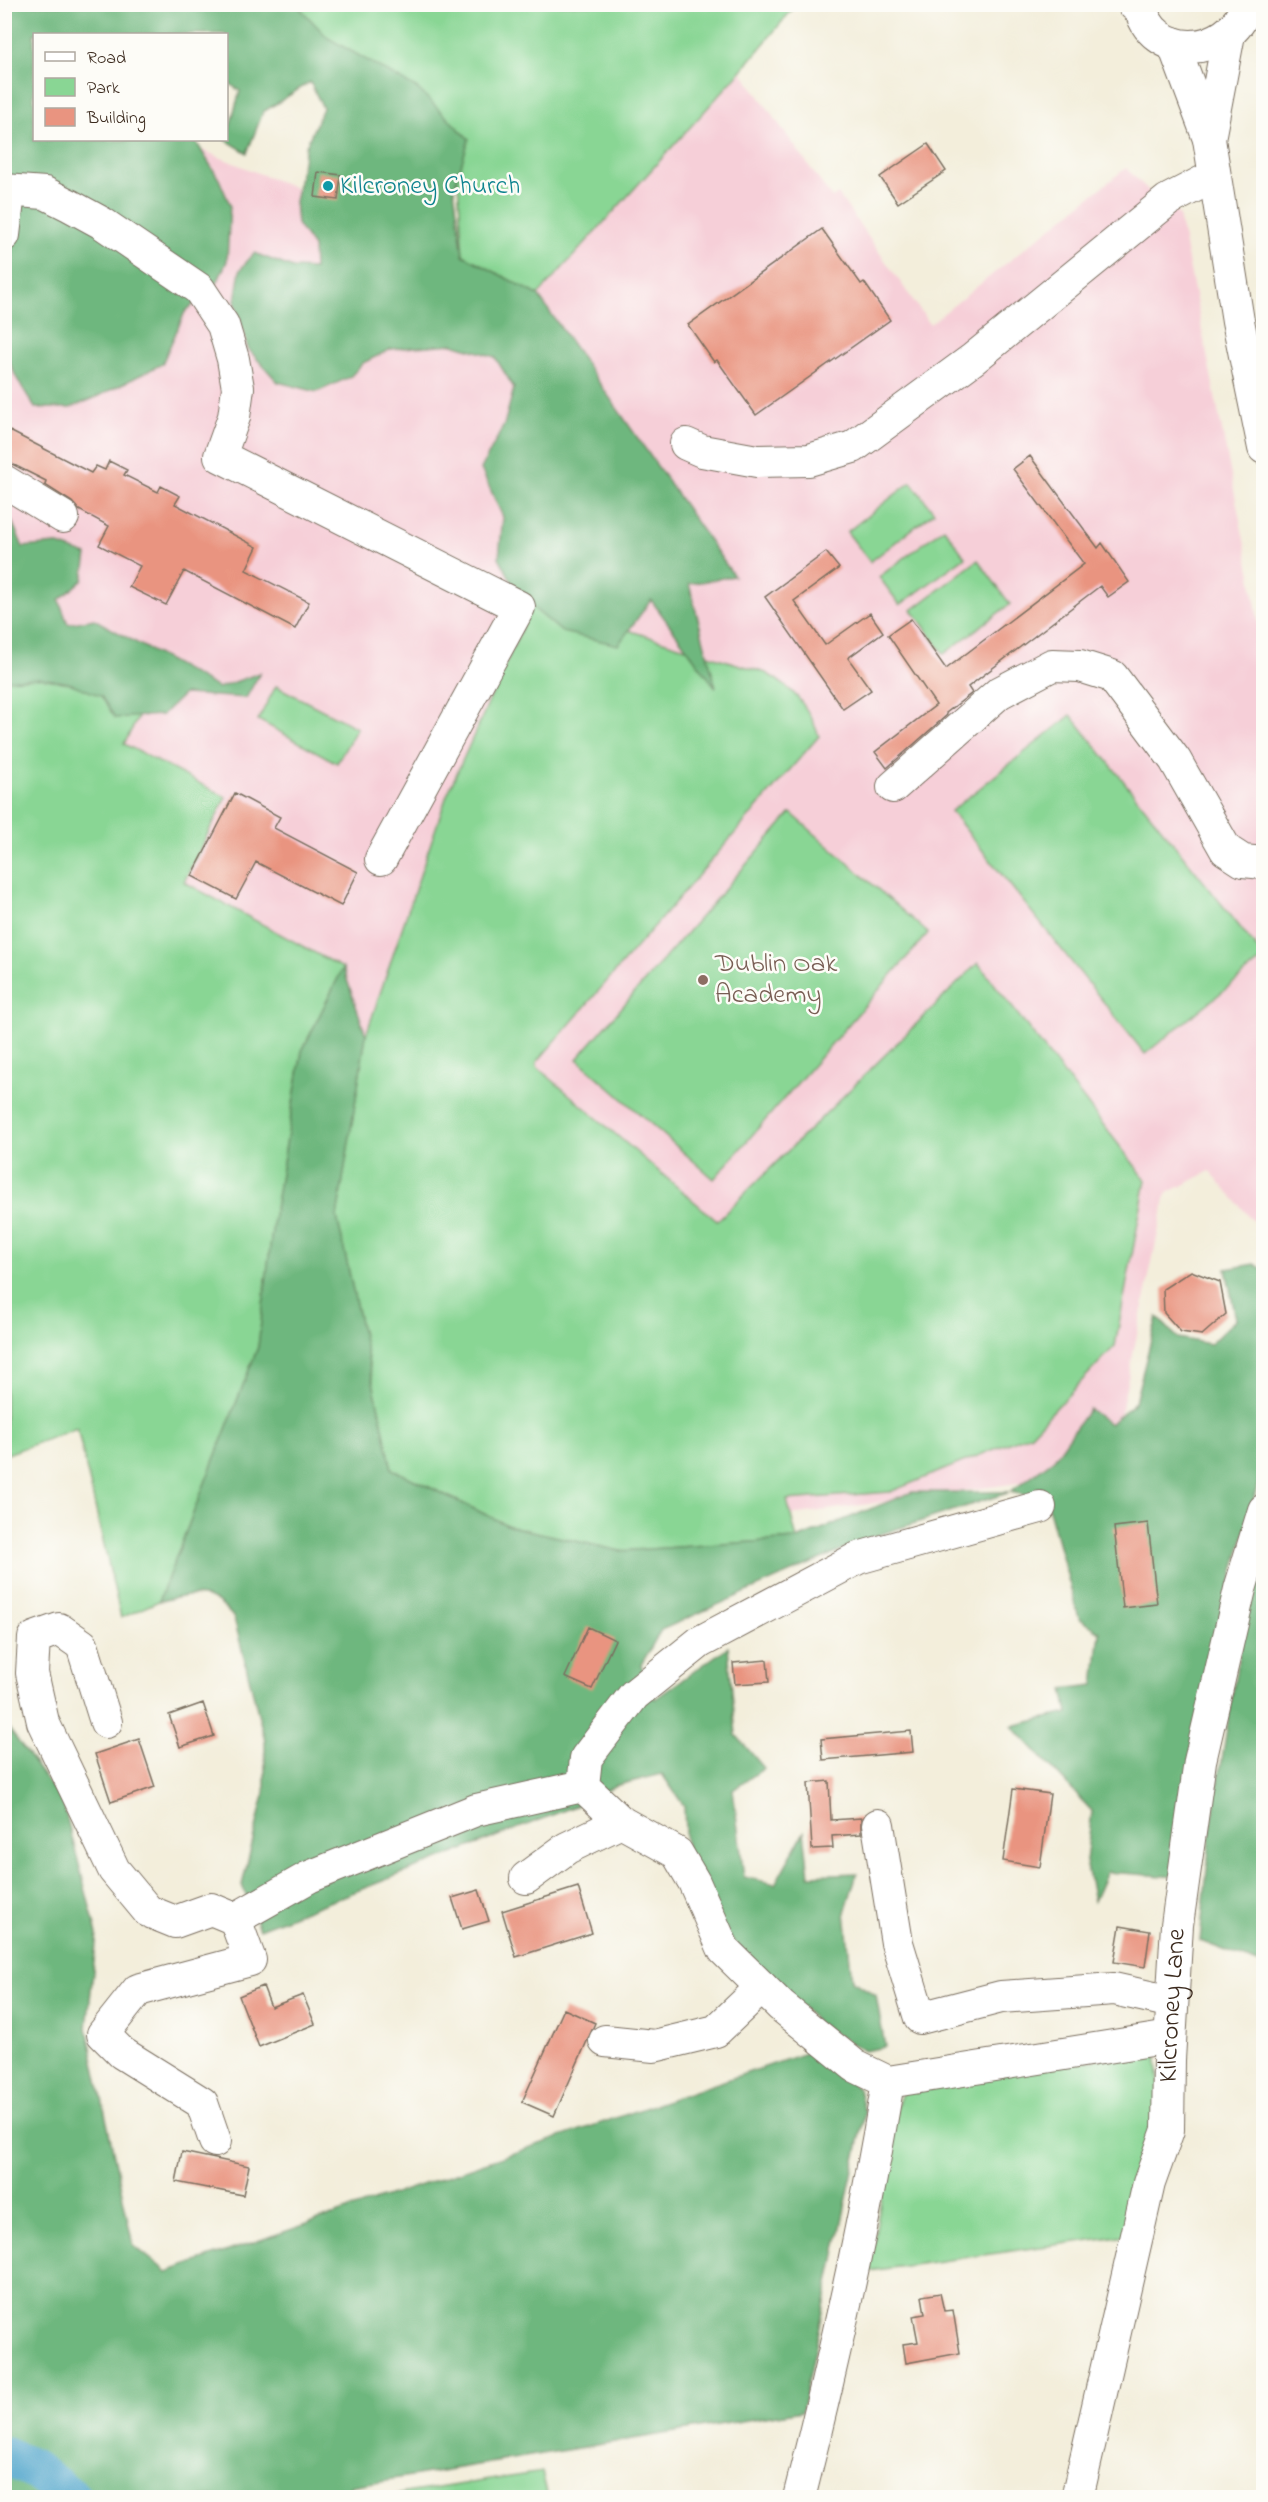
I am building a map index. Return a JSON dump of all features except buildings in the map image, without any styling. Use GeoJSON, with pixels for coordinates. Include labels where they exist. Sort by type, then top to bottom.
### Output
{"type":"FeatureCollection","features":[{"type":"Feature","properties":{"kind":"main road"},"geometry":{"type":"LineString","coordinates":[[1138,6],[1154,31],[1173,43],[1196,47],[1211,44],[1229,34],[1237,26],[1247,4]]}},
{"type":"Feature","properties":{"kind":"street"},"geometry":{"type":"LineString","coordinates":[[1209,139],[1229,34]]}},
{"type":"Feature","properties":{"kind":"street"},"geometry":{"type":"LineString","coordinates":[[1173,43],[1209,139],[1238,321],[1263,448]]}},
{"type":"Feature","properties":{"kind":"street"},"geometry":{"type":"LineString","coordinates":[[686,444],[702,452],[757,461],[809,460],[853,447],[972,358],[1168,200],[1214,176]]}},
{"type":"Feature","properties":{"kind":"street"},"geometry":{"type":"LineString","coordinates":[[4,190],[45,193],[61,201],[102,223],[199,289],[223,325],[233,359],[238,388],[234,417],[220,456],[519,607],[381,859]]}},
{"type":"Feature","properties":{"kind":"street"},"geometry":{"type":"LineString","coordinates":[[4,197],[8,201],[4,235]]}},
{"type":"Feature","properties":{"kind":"street"},"geometry":{"type":"LineString","coordinates":[[4,482],[63,517]]}},
{"type":"Feature","properties":{"kind":"street"},"geometry":{"type":"LineString","coordinates":[[893,787],[999,693],[1052,665],[1080,666],[1112,676],[1175,760],[1226,850],[1244,861],[1263,863]]}},
{"type":"Feature","properties":{"kind":"street"},"geometry":{"type":"LineString","coordinates":[[583,1786],[586,1758],[634,1695],[699,1642],[858,1558],[1040,1507]]}},
{"type":"Feature","properties":{"kind":"street","name":"Kilcroney Lane"},"geometry":{"type":"LineString","coordinates":[[1077,2498],[1149,2183],[1168,2130],[1170,2037],[1177,1925],[1200,1761],[1240,1589],[1263,1510]]}},
{"type":"Feature","properties":{"kind":"street"},"geometry":{"type":"LineString","coordinates":[[105,1722],[82,1645],[59,1629],[34,1638],[32,1673],[43,1722],[114,1870],[147,1911],[175,1922],[211,1909],[235,1919],[250,1960],[138,1990],[103,2034],[123,2053],[202,2103],[215,2141]]}},
{"type":"Feature","properties":{"kind":"street"},"geometry":{"type":"LineString","coordinates":[[583,1786],[621,1822],[677,1853],[694,1882],[724,1950],[762,1987],[855,2066],[888,2082],[1170,2037]]}},
{"type":"Feature","properties":{"kind":"street"},"geometry":{"type":"LineString","coordinates":[[235,1919],[309,1877],[476,1810],[583,1786]]}},
{"type":"Feature","properties":{"kind":"street"},"geometry":{"type":"LineString","coordinates":[[526,1878],[567,1848],[621,1822]]}},
{"type":"Feature","properties":{"kind":"street"},"geometry":{"type":"LineString","coordinates":[[878,1825],[897,1943],[920,2018],[1000,1997],[1114,1989],[1172,2002]]}},
{"type":"Feature","properties":{"kind":"street"},"geometry":{"type":"LineString","coordinates":[[605,2041],[654,2046],[716,2031],[762,1987]]}},
{"type":"Feature","properties":{"kind":"street"},"geometry":{"type":"LineString","coordinates":[[799,2498],[839,2339],[888,2082]]}},
{"type":"Feature","properties":{"kind":"shaded area","name":"Dublin Oak Academy"},"geometry":{"type":"Polygon","coordinates":[[[4,68],[33,141],[180,141],[498,272],[538,295],[741,71],[832,198],[838,194],[930,324],[1126,168],[1150,192],[1179,215],[1251,575],[1263,653],[1263,1224],[1254,1222],[1210,1171],[1166,1194],[1109,1470],[757,1520],[514,1530],[329,1488],[284,1175],[5,789],[4,68]]]}},
{"type":"Feature","properties":{"kind":"green space"},"geometry":{"type":"Polygon","coordinates":[[[4,5],[297,5],[328,38],[418,89],[469,139],[454,189],[463,255],[538,295],[734,576],[689,584],[716,688],[651,600],[618,645],[562,632],[519,596],[499,557],[503,517],[481,469],[504,425],[514,388],[495,357],[453,344],[391,349],[363,363],[350,377],[317,392],[278,382],[248,349],[235,301],[240,270],[254,253],[293,268],[314,269],[313,247],[297,224],[295,202],[306,146],[323,108],[310,82],[263,112],[247,153],[228,141],[240,91],[228,83],[228,33],[33,33],[33,141],[196,141],[219,179],[230,205],[227,261],[217,283],[185,312],[162,364],[70,408],[35,408],[16,377],[5,351],[7,294],[16,209],[5,177],[4,5]]]}},
{"type":"Feature","properties":{"kind":"green space"},"geometry":{"type":"Polygon","coordinates":[[[222,5],[796,5],[741,71],[538,295],[463,255],[456,154],[222,5]]]}},
{"type":"Feature","properties":{"kind":"green space"},"geometry":{"type":"Polygon","coordinates":[[[911,482],[934,512],[870,562],[847,532],[911,482]]]}},
{"type":"Feature","properties":{"kind":"green space"},"geometry":{"type":"Polygon","coordinates":[[[5,513],[10,517],[23,547],[56,544],[87,555],[83,580],[59,600],[68,624],[94,619],[218,688],[260,673],[246,698],[184,694],[162,715],[115,718],[101,696],[69,683],[41,678],[5,680],[5,513]]]}},
{"type":"Feature","properties":{"kind":"green space"},"geometry":{"type":"Polygon","coordinates":[[[944,528],[965,557],[900,605],[879,577],[944,528]]]}},
{"type":"Feature","properties":{"kind":"green space"},"geometry":{"type":"Polygon","coordinates":[[[978,560],[1010,604],[944,654],[912,610],[978,560]]]}},
{"type":"Feature","properties":{"kind":"green space"},"geometry":{"type":"Polygon","coordinates":[[[534,601],[766,673],[785,686],[805,706],[819,736],[537,1062],[537,1067],[717,1221],[978,963],[1146,1180],[1115,1346],[1031,1434],[890,1492],[787,1500],[797,1539],[620,1551],[509,1526],[392,1469],[337,1217],[366,1035],[447,795],[534,601]]]}},
{"type":"Feature","properties":{"kind":"green space"},"geometry":{"type":"Polygon","coordinates":[[[5,647],[141,712],[124,744],[226,797],[184,882],[343,968],[302,1051],[274,1215],[258,1347],[159,1601],[121,1618],[77,1428],[5,1455],[5,647]]]}},
{"type":"Feature","properties":{"kind":"green space"},"geometry":{"type":"Polygon","coordinates":[[[276,686],[357,728],[337,763],[258,720],[276,686]]]}},
{"type":"Feature","properties":{"kind":"green space"},"geometry":{"type":"Polygon","coordinates":[[[1071,715],[1263,956],[1263,959],[1145,1054],[951,811],[1071,715]]]}},
{"type":"Feature","properties":{"kind":"green space"},"geometry":{"type":"Polygon","coordinates":[[[791,813],[928,933],[714,1179],[577,1059],[791,813]]]}},
{"type":"Feature","properties":{"kind":"green space"},"geometry":{"type":"Polygon","coordinates":[[[343,968],[366,1035],[337,1217],[392,1469],[509,1526],[620,1551],[797,1539],[912,1492],[1010,1492],[866,1539],[661,1630],[641,1665],[655,1699],[728,1647],[736,1735],[764,1768],[733,1790],[744,1877],[775,1884],[804,1832],[809,1875],[857,1873],[845,1912],[852,1981],[876,1995],[885,2047],[864,2051],[819,2024],[727,1935],[686,1856],[684,1806],[662,1774],[614,1786],[578,1805],[259,1929],[242,1885],[265,1791],[265,1741],[234,1618],[225,1608],[208,1597],[192,1596],[159,1601],[258,1347],[274,1215],[302,1051],[343,968]]]}},
{"type":"Feature","properties":{"kind":"green space"},"geometry":{"type":"Polygon","coordinates":[[[1254,1264],[1263,1269],[1263,1465],[1205,1676],[1177,1877],[1107,1872],[1094,1901],[1086,1861],[1092,1811],[1012,1726],[1068,1713],[1063,1689],[1094,1685],[1100,1632],[1079,1618],[1046,1499],[1010,1492],[1054,1459],[1089,1409],[1110,1424],[1135,1402],[1157,1317],[1178,1338],[1210,1344],[1236,1319],[1226,1269],[1254,1264]]]}},
{"type":"Feature","properties":{"kind":"green space"},"geometry":{"type":"Polygon","coordinates":[[[1263,1553],[1263,1965],[1200,1941],[1211,1828],[1246,1610],[1263,1553]]]}},
{"type":"Feature","properties":{"kind":"green space"},"geometry":{"type":"Polygon","coordinates":[[[4,1722],[63,1803],[97,1934],[87,2028],[133,2245],[167,2272],[814,2050],[859,2090],[865,2113],[802,2411],[350,2486],[353,2497],[5,2497],[4,1722]]]}},
{"type":"Feature","properties":{"kind":"green space"},"geometry":{"type":"Polygon","coordinates":[[[1156,2050],[1161,2107],[1141,2233],[869,2271],[896,2109],[903,2090],[1156,2050]]]}},
{"type":"Feature","properties":{"kind":"green space"},"geometry":{"type":"Polygon","coordinates":[[[542,2472],[548,2497],[391,2497],[405,2493],[542,2472]]]}},
{"type":"Feature","properties":{"kind":"waterway"},"geometry":{"type":"LineString","coordinates":[[4,2456],[32,2468],[72,2498]]}},
{"type":"Feature","properties":{"kind":"place","name":"Kilcroney Church"},"geometry":{"type":"Point","coordinates":[328,186]}},
{"type":"Feature","properties":{"kind":"place","name":"Dublin Oak Academy"},"geometry":{"type":"Point","coordinates":[703,980]}}]}
